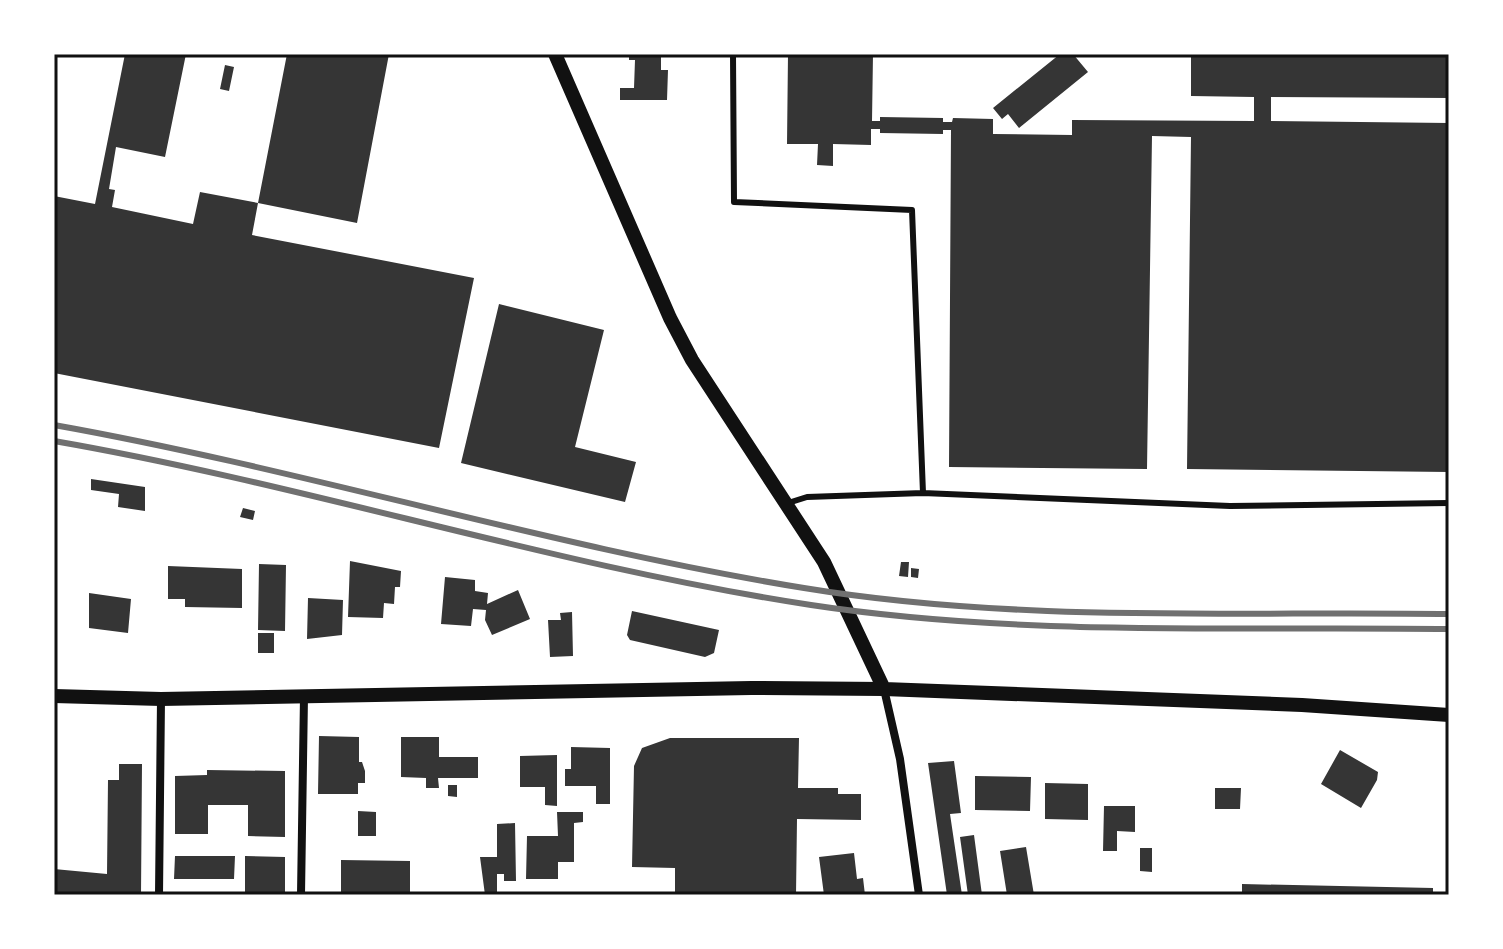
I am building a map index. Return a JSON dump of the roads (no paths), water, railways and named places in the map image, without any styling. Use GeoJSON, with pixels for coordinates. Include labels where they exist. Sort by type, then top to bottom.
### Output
{"type":"FeatureCollection","features":[{"type":"Feature","properties":{"kind":"street"},"geometry":{"type":"LineString","coordinates":[[555,54],[670,318],[692,360],[788,503],[849,609],[884,689],[900,759],[919,895]]}},
{"type":"Feature","properties":{"kind":"street"},"geometry":{"type":"LineString","coordinates":[[54,696],[161,699],[751,688],[884,689],[1302,705],[1449,715]]}},
{"type":"Feature","properties":{"kind":"street"},"geometry":{"type":"LineString","coordinates":[[301,895],[304,696]]}},
{"type":"Feature","properties":{"kind":"street"},"geometry":{"type":"LineString","coordinates":[[159,895],[161,699]]}},
{"type":"Feature","properties":{"kind":"lane"},"geometry":{"type":"LineString","coordinates":[[733,54],[734,202],[912,210],[923,493]]}},
{"type":"Feature","properties":{"kind":"lane"},"geometry":{"type":"LineString","coordinates":[[788,503],[807,497],[923,493],[1230,506],[1449,503]]}},
{"type":"Feature","properties":{"kind":"railway"},"geometry":{"type":"LineString","coordinates":[[54,425],[242,464],[616,552],[804,588],[884,599],[1045,611],[1449,614]]}},
{"type":"Feature","properties":{"kind":"railway"},"geometry":{"type":"LineString","coordinates":[[54,441],[243,480],[620,569],[811,605],[969,622],[1049,626],[1449,629]]}}]}
